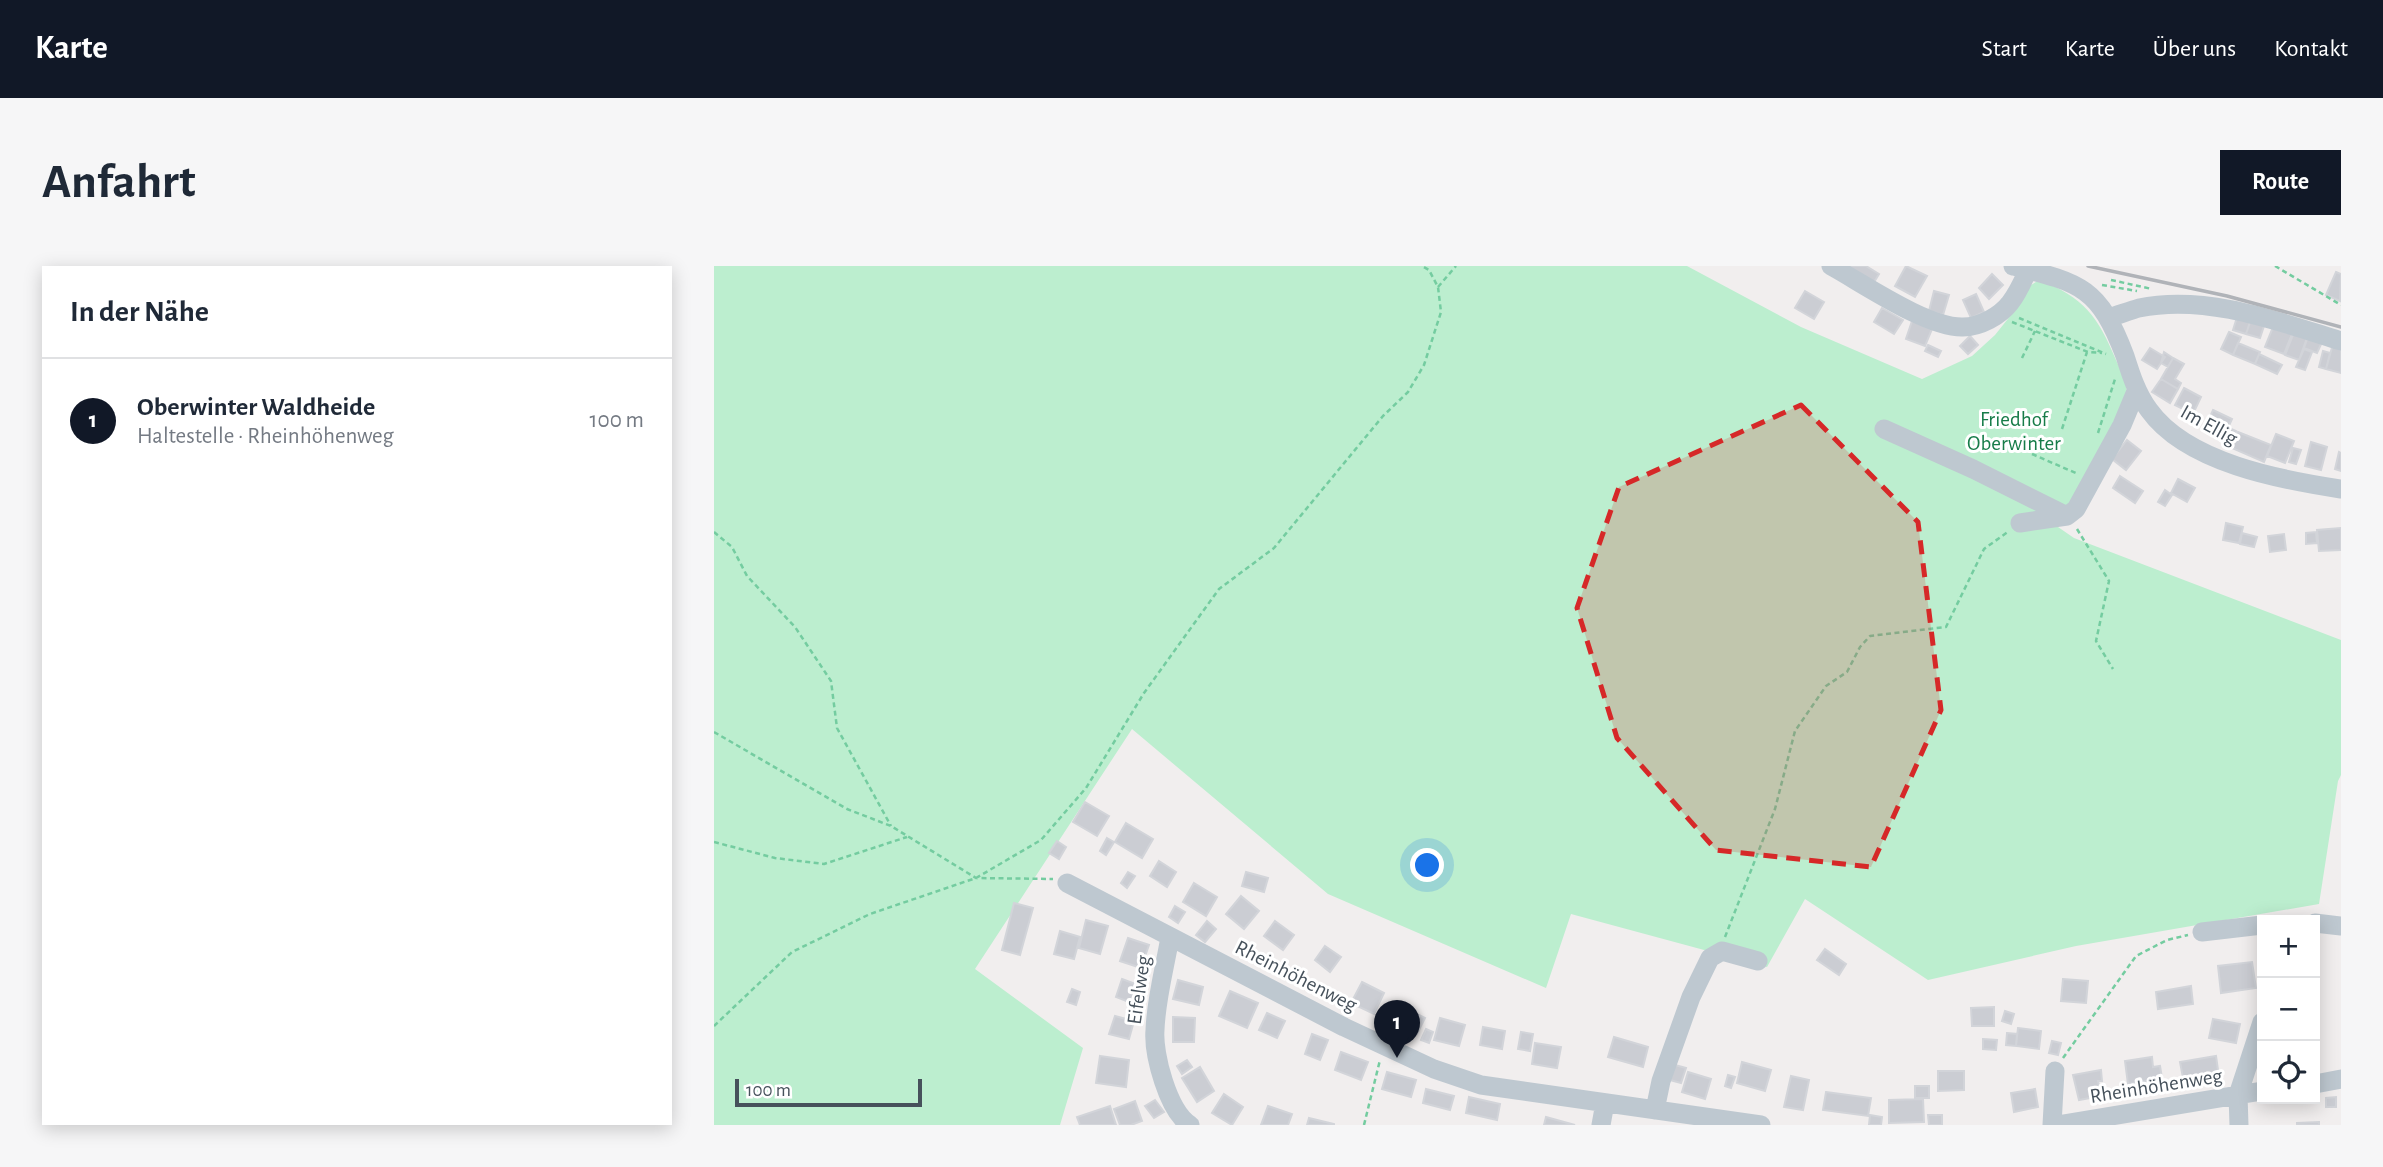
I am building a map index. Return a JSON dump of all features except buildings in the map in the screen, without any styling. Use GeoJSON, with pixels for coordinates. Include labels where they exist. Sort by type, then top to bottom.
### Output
{"type":"FeatureCollection","features":[{"type":"Feature","properties":{"kind":"street"},"geometry":{"type":"LineString","coordinates":[[1831,266],[1931,320],[1950,327],[1966,328],[1981,324],[2009,305],[2018,293],[2021,268]]}},
{"type":"Feature","properties":{"kind":"street","name":"Im Ellig"},"geometry":{"type":"LineString","coordinates":[[2021,268],[2059,277],[2090,294],[2108,318],[2137,389],[2149,410],[2162,424],[2195,447],[2264,475],[2341,489]]}},
{"type":"Feature","properties":{"kind":"street"},"geometry":{"type":"LineString","coordinates":[[2108,318],[2163,305],[2194,305],[2258,316],[2341,341]]}},
{"type":"Feature","properties":{"kind":"street"},"geometry":{"type":"LineString","coordinates":[[2020,523],[2067,516],[2076,509],[2122,425],[2137,389]]}},
{"type":"Feature","properties":{"kind":"street"},"geometry":{"type":"LineString","coordinates":[[1884,429],[2067,516]]}},
{"type":"Feature","properties":{"kind":"street","name":"Rheinhöhenweg"},"geometry":{"type":"LineString","coordinates":[[1067,883],[1384,1047],[1434,1069],[1481,1085],[1762,1125]]}},
{"type":"Feature","properties":{"kind":"street"},"geometry":{"type":"LineString","coordinates":[[2320,924],[2341,926]]}},
{"type":"Feature","properties":{"kind":"street"},"geometry":{"type":"LineString","coordinates":[[2202,932],[2257,926]]}},
{"type":"Feature","properties":{"kind":"street","name":"Eifelweg"},"geometry":{"type":"LineString","coordinates":[[1170,937],[1154,1031],[1161,1071],[1174,1106],[1190,1125]]}},
{"type":"Feature","properties":{"kind":"street"},"geometry":{"type":"LineString","coordinates":[[1655,1110],[1661,1081],[1691,997],[1710,958],[1720,952],[1758,961]]}},
{"type":"Feature","properties":{"kind":"street"},"geometry":{"type":"LineString","coordinates":[[2239,1125],[2238,1095],[2257,1037]]}},
{"type":"Feature","properties":{"kind":"street"},"geometry":{"type":"LineString","coordinates":[[2055,1071],[2060,1125]]}},
{"type":"Feature","properties":{"kind":"street"},"geometry":{"type":"LineString","coordinates":[[2320,1083],[2341,1079]]}},
{"type":"Feature","properties":{"kind":"street","name":"Rheinhöhenweg"},"geometry":{"type":"LineString","coordinates":[[2060,1125],[2257,1092]]}},
{"type":"Feature","properties":{"kind":"street"},"geometry":{"type":"LineString","coordinates":[[1601,1125],[1605,1104]]}},
{"type":"Feature","properties":{"kind":"path"},"geometry":{"type":"LineString","coordinates":[[714,1026],[792,952],[870,914],[976,878],[1041,840],[1086,788],[1144,693],[1219,589],[1274,548],[1383,416],[1408,392],[1423,365],[1441,312],[1438,287],[1429,270],[1422,266]]}},
{"type":"Feature","properties":{"kind":"path"},"geometry":{"type":"LineString","coordinates":[[1438,287],[1456,266]]}},
{"type":"Feature","properties":{"kind":"path"},"geometry":{"type":"LineString","coordinates":[[2275,266],[2341,305]]}},
{"type":"Feature","properties":{"kind":"path"},"geometry":{"type":"LineString","coordinates":[[2011,315],[2112,355]]}},
{"type":"Feature","properties":{"kind":"path"},"geometry":{"type":"LineString","coordinates":[[2007,320],[2088,352],[2105,353]]}},
{"type":"Feature","properties":{"kind":"path"},"geometry":{"type":"LineString","coordinates":[[2022,358],[2035,331]]}},
{"type":"Feature","properties":{"kind":"path"},"geometry":{"type":"LineString","coordinates":[[2062,429],[2088,352]]}},
{"type":"Feature","properties":{"kind":"path"},"geometry":{"type":"LineString","coordinates":[[2096,440],[2117,371]]}},
{"type":"Feature","properties":{"kind":"path"},"geometry":{"type":"LineString","coordinates":[[2032,454],[2085,477]]}},
{"type":"Feature","properties":{"kind":"path"},"geometry":{"type":"LineString","coordinates":[[2067,516],[2083,536],[2109,581],[2096,640],[2113,670]]}},
{"type":"Feature","properties":{"kind":"path"},"geometry":{"type":"LineString","coordinates":[[1720,952],[1775,809],[1794,731],[1826,686],[1847,672],[1860,647],[1870,636],[1946,627],[1984,549],[2020,523]]}},
{"type":"Feature","properties":{"kind":"path"},"geometry":{"type":"LineString","coordinates":[[714,532],[732,547],[747,576],[795,626],[831,681],[837,728],[891,826]]}},
{"type":"Feature","properties":{"kind":"path"},"geometry":{"type":"LineString","coordinates":[[714,732],[847,808],[891,826],[976,878],[1051,878],[1067,883]]}},
{"type":"Feature","properties":{"kind":"path"},"geometry":{"type":"LineString","coordinates":[[714,842],[775,858],[824,864],[907,836]]}},
{"type":"Feature","properties":{"kind":"path"},"geometry":{"type":"LineString","coordinates":[[2055,1071],[2136,956],[2167,940],[2202,932]]}},
{"type":"Feature","properties":{"kind":"path"},"geometry":{"type":"LineString","coordinates":[[1364,1125],[1384,1047]]}},
{"type":"Feature","properties":{"kind":"highlighted area"},"geometry":{"type":"Polygon","coordinates":[[[1801,405],[1918,522],[1941,710],[1871,867],[1716,850],[1617,738],[1577,608],[1619,487],[1801,405]]]}},
{"type":"Feature","properties":{"kind":"green space","name":"Friedhof Oberwinter"},"geometry":{"type":"Polygon","coordinates":[[[714,266],[1687,266],[1801,327],[1922,379],[1972,356],[1995,335],[2011,315],[2023,290],[2039,280],[2078,301],[2096,320],[2123,375],[2127,391],[2127,402],[2058,527],[2074,538],[2341,640],[2341,775],[2319,904],[2076,946],[1928,980],[1805,899],[1767,967],[1571,914],[1546,988],[1328,894],[1132,729],[975,969],[1083,1048],[1060,1125],[714,1125],[714,266]]]}},
{"type":"Feature","properties":{"kind":"railway"},"geometry":{"type":"LineString","coordinates":[[2088,266],[2227,296],[2341,327]]}},
{"type":"Feature","properties":{"kind":"place","name":"Oberwinter Waldheide"},"geometry":{"type":"Point","coordinates":[1397,1058]}}]}
